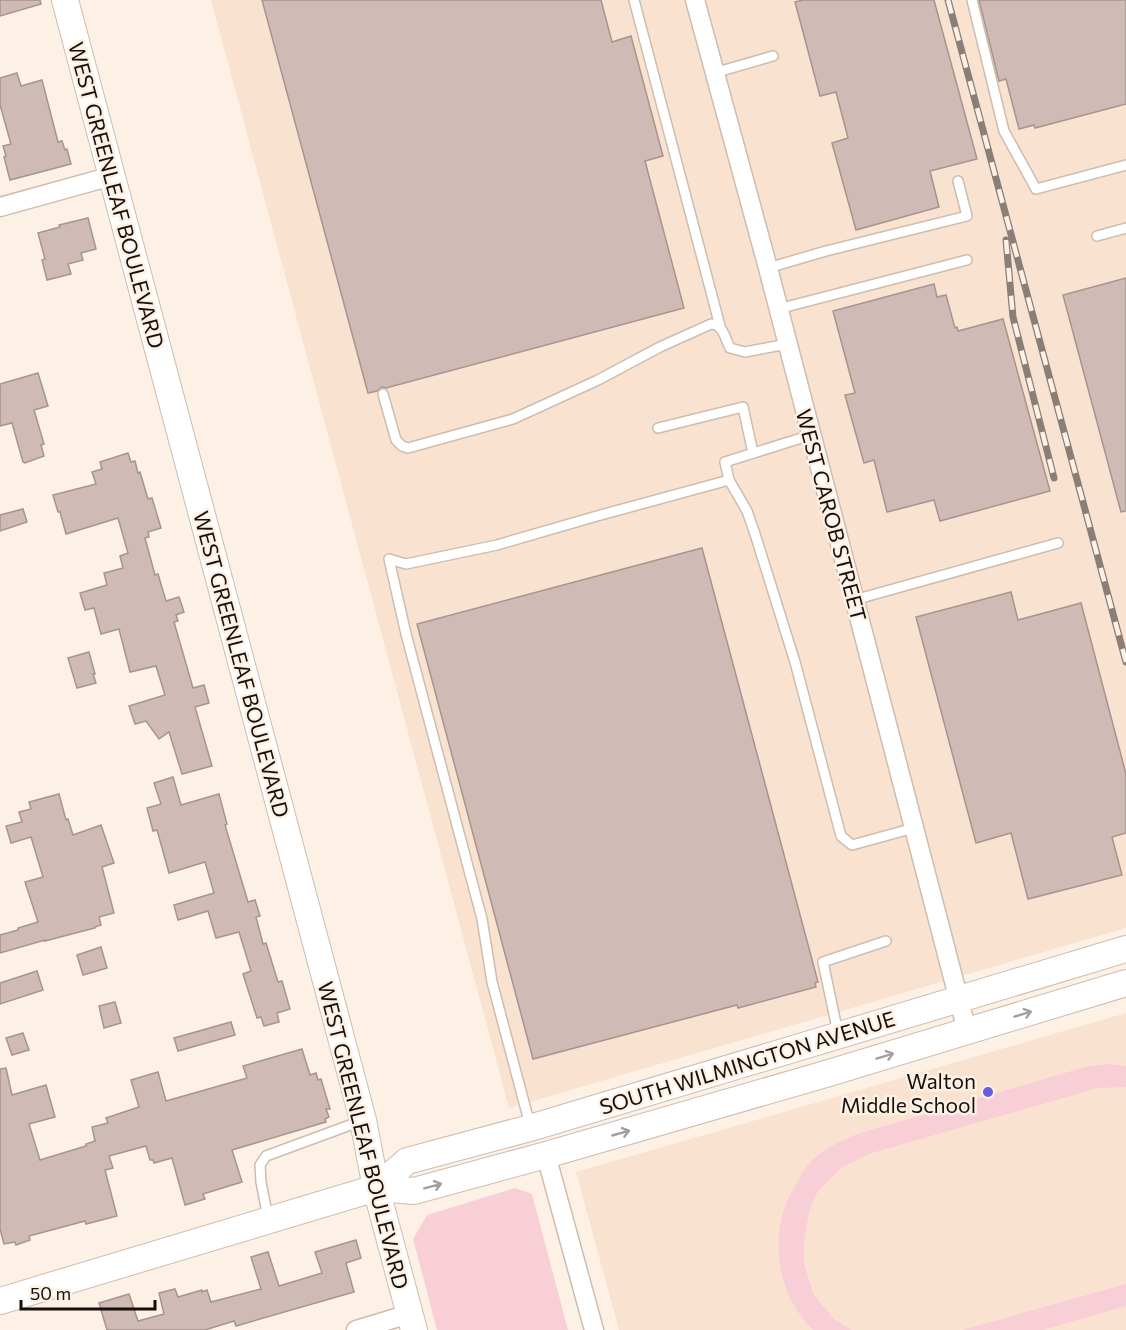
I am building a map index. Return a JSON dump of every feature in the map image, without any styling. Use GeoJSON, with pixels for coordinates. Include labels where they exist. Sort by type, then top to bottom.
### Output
{"type":"FeatureCollection","features":[{"type":"Feature","properties":{"kind":"main road","name":"WEST GREENLEAF BOULEVARD"},"geometry":{"type":"LineString","coordinates":[[65,0],[363,1120],[376,1188],[412,1322]]}},
{"type":"Feature","properties":{"kind":"main road","name":"SOUTH WILMINGTON AVENUE"},"geometry":{"type":"LineString","coordinates":[[376,1188],[408,1161],[530,1128],[1126,949]]}},
{"type":"Feature","properties":{"kind":"main road","name":"SOUTH WILMINGTON AVENUE"},"geometry":{"type":"LineString","coordinates":[[0,1301],[376,1188],[414,1191],[546,1155],[1126,983]]}},
{"type":"Feature","properties":{"kind":"street","name":"WEST CAROB STREET"},"geometry":{"type":"LineString","coordinates":[[695,0],[768,268],[967,1031]]}},
{"type":"Feature","properties":{"kind":"street"},"geometry":{"type":"LineString","coordinates":[[0,207],[112,176]]}},
{"type":"Feature","properties":{"kind":"street"},"geometry":{"type":"LineString","coordinates":[[546,1155],[594,1330]]}},
{"type":"Feature","properties":{"kind":"street"},"geometry":{"type":"LineString","coordinates":[[356,1330],[412,1322]]}},
{"type":"Feature","properties":{"kind":"lane"},"geometry":{"type":"LineString","coordinates":[[634,0],[720,326],[730,348],[745,352],[787,344]]}},
{"type":"Feature","properties":{"kind":"lane"},"geometry":{"type":"LineString","coordinates":[[972,0],[1004,131],[1036,189],[1126,165]]}},
{"type":"Feature","properties":{"kind":"lane"},"geometry":{"type":"LineString","coordinates":[[714,73],[773,56]]}},
{"type":"Feature","properties":{"kind":"lane"},"geometry":{"type":"LineString","coordinates":[[768,268],[967,216],[958,181]]}},
{"type":"Feature","properties":{"kind":"lane"},"geometry":{"type":"LineString","coordinates":[[1097,236],[1126,228]]}},
{"type":"Feature","properties":{"kind":"lane"},"geometry":{"type":"LineString","coordinates":[[778,309],[967,260]]}},
{"type":"Feature","properties":{"kind":"lane"},"geometry":{"type":"LineString","coordinates":[[383,394],[396,440],[408,448],[513,419],[711,324],[720,326]]}},
{"type":"Feature","properties":{"kind":"lane"},"geometry":{"type":"LineString","coordinates":[[658,428],[743,407],[753,453]]}},
{"type":"Feature","properties":{"kind":"lane"},"geometry":{"type":"LineString","coordinates":[[811,435],[725,462],[729,480],[747,512],[755,534],[795,662],[841,836],[852,846],[914,828]]}},
{"type":"Feature","properties":{"kind":"lane"},"geometry":{"type":"LineString","coordinates":[[530,1128],[492,982],[482,919],[406,634],[389,559],[406,564],[497,545],[729,480]]}},
{"type":"Feature","properties":{"kind":"lane"},"geometry":{"type":"LineString","coordinates":[[854,600],[1058,543]]}},
{"type":"Feature","properties":{"kind":"lane"},"geometry":{"type":"LineString","coordinates":[[839,1035],[823,962],[886,941]]}},
{"type":"Feature","properties":{"kind":"lane"},"geometry":{"type":"LineString","coordinates":[[269,1221],[260,1165],[266,1156],[363,1120]]}},
{"type":"Feature","properties":{"kind":"shaded area"},"geometry":{"type":"Polygon","coordinates":[[[211,0],[1126,0],[1126,928],[509,1108],[211,0]]]}},
{"type":"Feature","properties":{"kind":"shaded area","name":"Walton Middle School"},"geometry":{"type":"Polygon","coordinates":[[[1126,1013],[1126,1330],[619,1330],[576,1172],[1126,1013]]]}},
{"type":"Feature","properties":{"kind":"shaded area"},"geometry":{"type":"Polygon","coordinates":[[[1108,1064],[1126,1066],[1126,1087],[1098,1088],[869,1154],[842,1167],[818,1191],[809,1212],[804,1241],[804,1264],[814,1295],[834,1319],[851,1330],[813,1330],[802,1318],[793,1304],[781,1272],[779,1238],[787,1201],[804,1171],[817,1155],[857,1134],[1085,1067],[1108,1064]]]}},
{"type":"Feature","properties":{"kind":"shaded area"},"geometry":{"type":"Polygon","coordinates":[[[515,1188],[532,1194],[568,1330],[437,1330],[413,1239],[427,1215],[515,1188]]]}},
{"type":"Feature","properties":{"kind":"shaded area"},"geometry":{"type":"Polygon","coordinates":[[[1126,1284],[1126,1306],[1043,1330],[962,1330],[1126,1284]]]}},
{"type":"Feature","properties":{"kind":"building"},"geometry":{"type":"Polygon","coordinates":[[[0,0],[40,0],[41,4],[0,16],[0,0]]]}},
{"type":"Feature","properties":{"kind":"building"},"geometry":{"type":"Polygon","coordinates":[[[262,0],[601,0],[612,42],[631,36],[663,156],[645,161],[684,308],[386,388],[382,387],[368,393],[262,0]]]}},
{"type":"Feature","properties":{"kind":"building"},"geometry":{"type":"Polygon","coordinates":[[[803,0],[934,0],[977,159],[930,171],[939,207],[856,230],[832,143],[848,138],[836,92],[820,96],[795,2],[803,0]]]}},
{"type":"Feature","properties":{"kind":"building"},"geometry":{"type":"Polygon","coordinates":[[[979,0],[1126,0],[1126,104],[1035,128],[1034,125],[1019,129],[1006,79],[999,81],[979,0]]]}},
{"type":"Feature","properties":{"kind":"building"},"geometry":{"type":"Polygon","coordinates":[[[17,73],[21,86],[42,80],[58,142],[62,141],[65,150],[67,149],[71,164],[10,180],[3,146],[11,144],[0,105],[0,78],[17,73]]]}},
{"type":"Feature","properties":{"kind":"building"},"geometry":{"type":"Polygon","coordinates":[[[88,218],[96,249],[81,253],[83,260],[68,264],[71,274],[47,280],[42,260],[45,259],[38,233],[88,218]]]}},
{"type":"Feature","properties":{"kind":"building"},"geometry":{"type":"Polygon","coordinates":[[[1126,278],[1126,511],[1121,512],[1063,295],[1126,278]]]}},
{"type":"Feature","properties":{"kind":"building"},"geometry":{"type":"Polygon","coordinates":[[[934,284],[937,297],[946,295],[955,328],[957,327],[958,331],[1003,319],[1050,491],[940,521],[934,500],[887,512],[874,460],[864,463],[845,395],[855,393],[833,311],[934,284]]]}},
{"type":"Feature","properties":{"kind":"building"},"geometry":{"type":"Polygon","coordinates":[[[38,373],[48,406],[34,410],[44,444],[41,445],[44,456],[25,463],[12,423],[0,426],[0,384],[38,373]]]}},
{"type":"Feature","properties":{"kind":"building"},"geometry":{"type":"Polygon","coordinates":[[[128,453],[131,462],[135,461],[138,473],[140,472],[148,499],[152,498],[161,528],[148,532],[149,537],[145,538],[155,575],[158,574],[166,601],[179,597],[184,612],[176,615],[178,621],[174,622],[193,688],[204,685],[209,703],[195,707],[212,766],[182,774],[169,732],[159,739],[146,721],[135,724],[129,706],[165,695],[156,666],[130,672],[119,629],[101,634],[94,608],[85,610],[80,593],[107,585],[104,573],[123,568],[120,556],[128,553],[118,518],[66,534],[53,495],[96,484],[92,472],[102,469],[100,462],[128,453]]]}},
{"type":"Feature","properties":{"kind":"building"},"geometry":{"type":"Polygon","coordinates":[[[23,509],[27,522],[0,531],[0,515],[23,509]]]}},
{"type":"Feature","properties":{"kind":"building"},"geometry":{"type":"Polygon","coordinates":[[[702,548],[818,982],[815,983],[816,987],[738,1008],[737,1005],[533,1059],[417,624],[702,548]]]}},
{"type":"Feature","properties":{"kind":"building"},"geometry":{"type":"Polygon","coordinates":[[[1011,592],[1018,620],[1081,603],[1126,774],[1126,833],[1112,837],[1122,875],[1028,899],[1011,833],[976,843],[916,617],[1011,592]]]}},
{"type":"Feature","properties":{"kind":"building"},"geometry":{"type":"Polygon","coordinates":[[[89,652],[96,683],[77,688],[68,658],[89,652]]]}},
{"type":"Feature","properties":{"kind":"building"},"geometry":{"type":"Polygon","coordinates":[[[173,777],[181,805],[219,794],[227,824],[225,825],[248,902],[255,900],[260,916],[256,917],[263,944],[266,943],[278,982],[282,981],[290,1009],[277,1013],[279,1022],[264,1026],[261,1017],[257,1018],[243,974],[251,971],[239,932],[216,938],[208,911],[178,920],[174,905],[214,893],[205,862],[169,873],[157,830],[153,831],[147,808],[161,804],[154,783],[173,777]]]}},
{"type":"Feature","properties":{"kind":"building"},"geometry":{"type":"Polygon","coordinates":[[[59,794],[73,835],[101,825],[114,863],[102,867],[114,913],[99,917],[101,925],[95,928],[0,953],[0,935],[38,922],[25,882],[43,877],[31,837],[11,843],[6,826],[22,822],[19,812],[31,809],[29,802],[59,794]]]}},
{"type":"Feature","properties":{"kind":"building"},"geometry":{"type":"Polygon","coordinates":[[[101,947],[107,968],[83,975],[77,955],[101,947]]]}},
{"type":"Feature","properties":{"kind":"building"},"geometry":{"type":"Polygon","coordinates":[[[37,971],[43,990],[0,1004],[0,983],[37,971]]]}},
{"type":"Feature","properties":{"kind":"building"},"geometry":{"type":"Polygon","coordinates":[[[115,1002],[121,1023],[104,1028],[99,1006],[115,1002]]]}},
{"type":"Feature","properties":{"kind":"building"},"geometry":{"type":"Polygon","coordinates":[[[231,1022],[235,1035],[178,1051],[174,1038],[231,1022]]]}},
{"type":"Feature","properties":{"kind":"building"},"geometry":{"type":"Polygon","coordinates":[[[23,1033],[29,1050],[12,1055],[6,1038],[23,1033]]]}},
{"type":"Feature","properties":{"kind":"building"},"geometry":{"type":"Polygon","coordinates":[[[302,1049],[310,1075],[316,1073],[318,1080],[321,1079],[330,1109],[326,1109],[329,1117],[325,1119],[326,1122],[232,1150],[242,1182],[203,1194],[205,1199],[185,1205],[172,1158],[154,1163],[150,1160],[146,1146],[109,1156],[113,1168],[105,1170],[117,1216],[86,1224],[85,1221],[29,1236],[30,1240],[16,1245],[15,1242],[4,1244],[0,1229],[0,1069],[6,1068],[12,1095],[46,1085],[55,1117],[29,1124],[40,1160],[86,1146],[95,1141],[92,1127],[108,1123],[106,1118],[139,1107],[131,1080],[158,1072],[166,1101],[247,1078],[243,1066],[302,1049]]]}},
{"type":"Feature","properties":{"kind":"building"},"geometry":{"type":"Polygon","coordinates":[[[356,1240],[361,1258],[346,1263],[354,1292],[236,1326],[234,1321],[205,1330],[107,1330],[99,1303],[129,1294],[138,1321],[164,1314],[159,1293],[175,1289],[178,1297],[207,1290],[211,1302],[261,1289],[251,1257],[268,1252],[279,1286],[322,1273],[315,1252],[356,1240]]]}},
{"type":"Feature","properties":{"kind":"railway"},"geometry":{"type":"LineString","coordinates":[[948,0],[1126,662]]}},
{"type":"Feature","properties":{"kind":"railway"},"geometry":{"type":"LineString","coordinates":[[1006,240],[1013,317],[1054,478]]}},
{"type":"Feature","properties":{"kind":"place","name":"Walton Middle School"},"geometry":{"type":"Point","coordinates":[988,1092]}}]}
